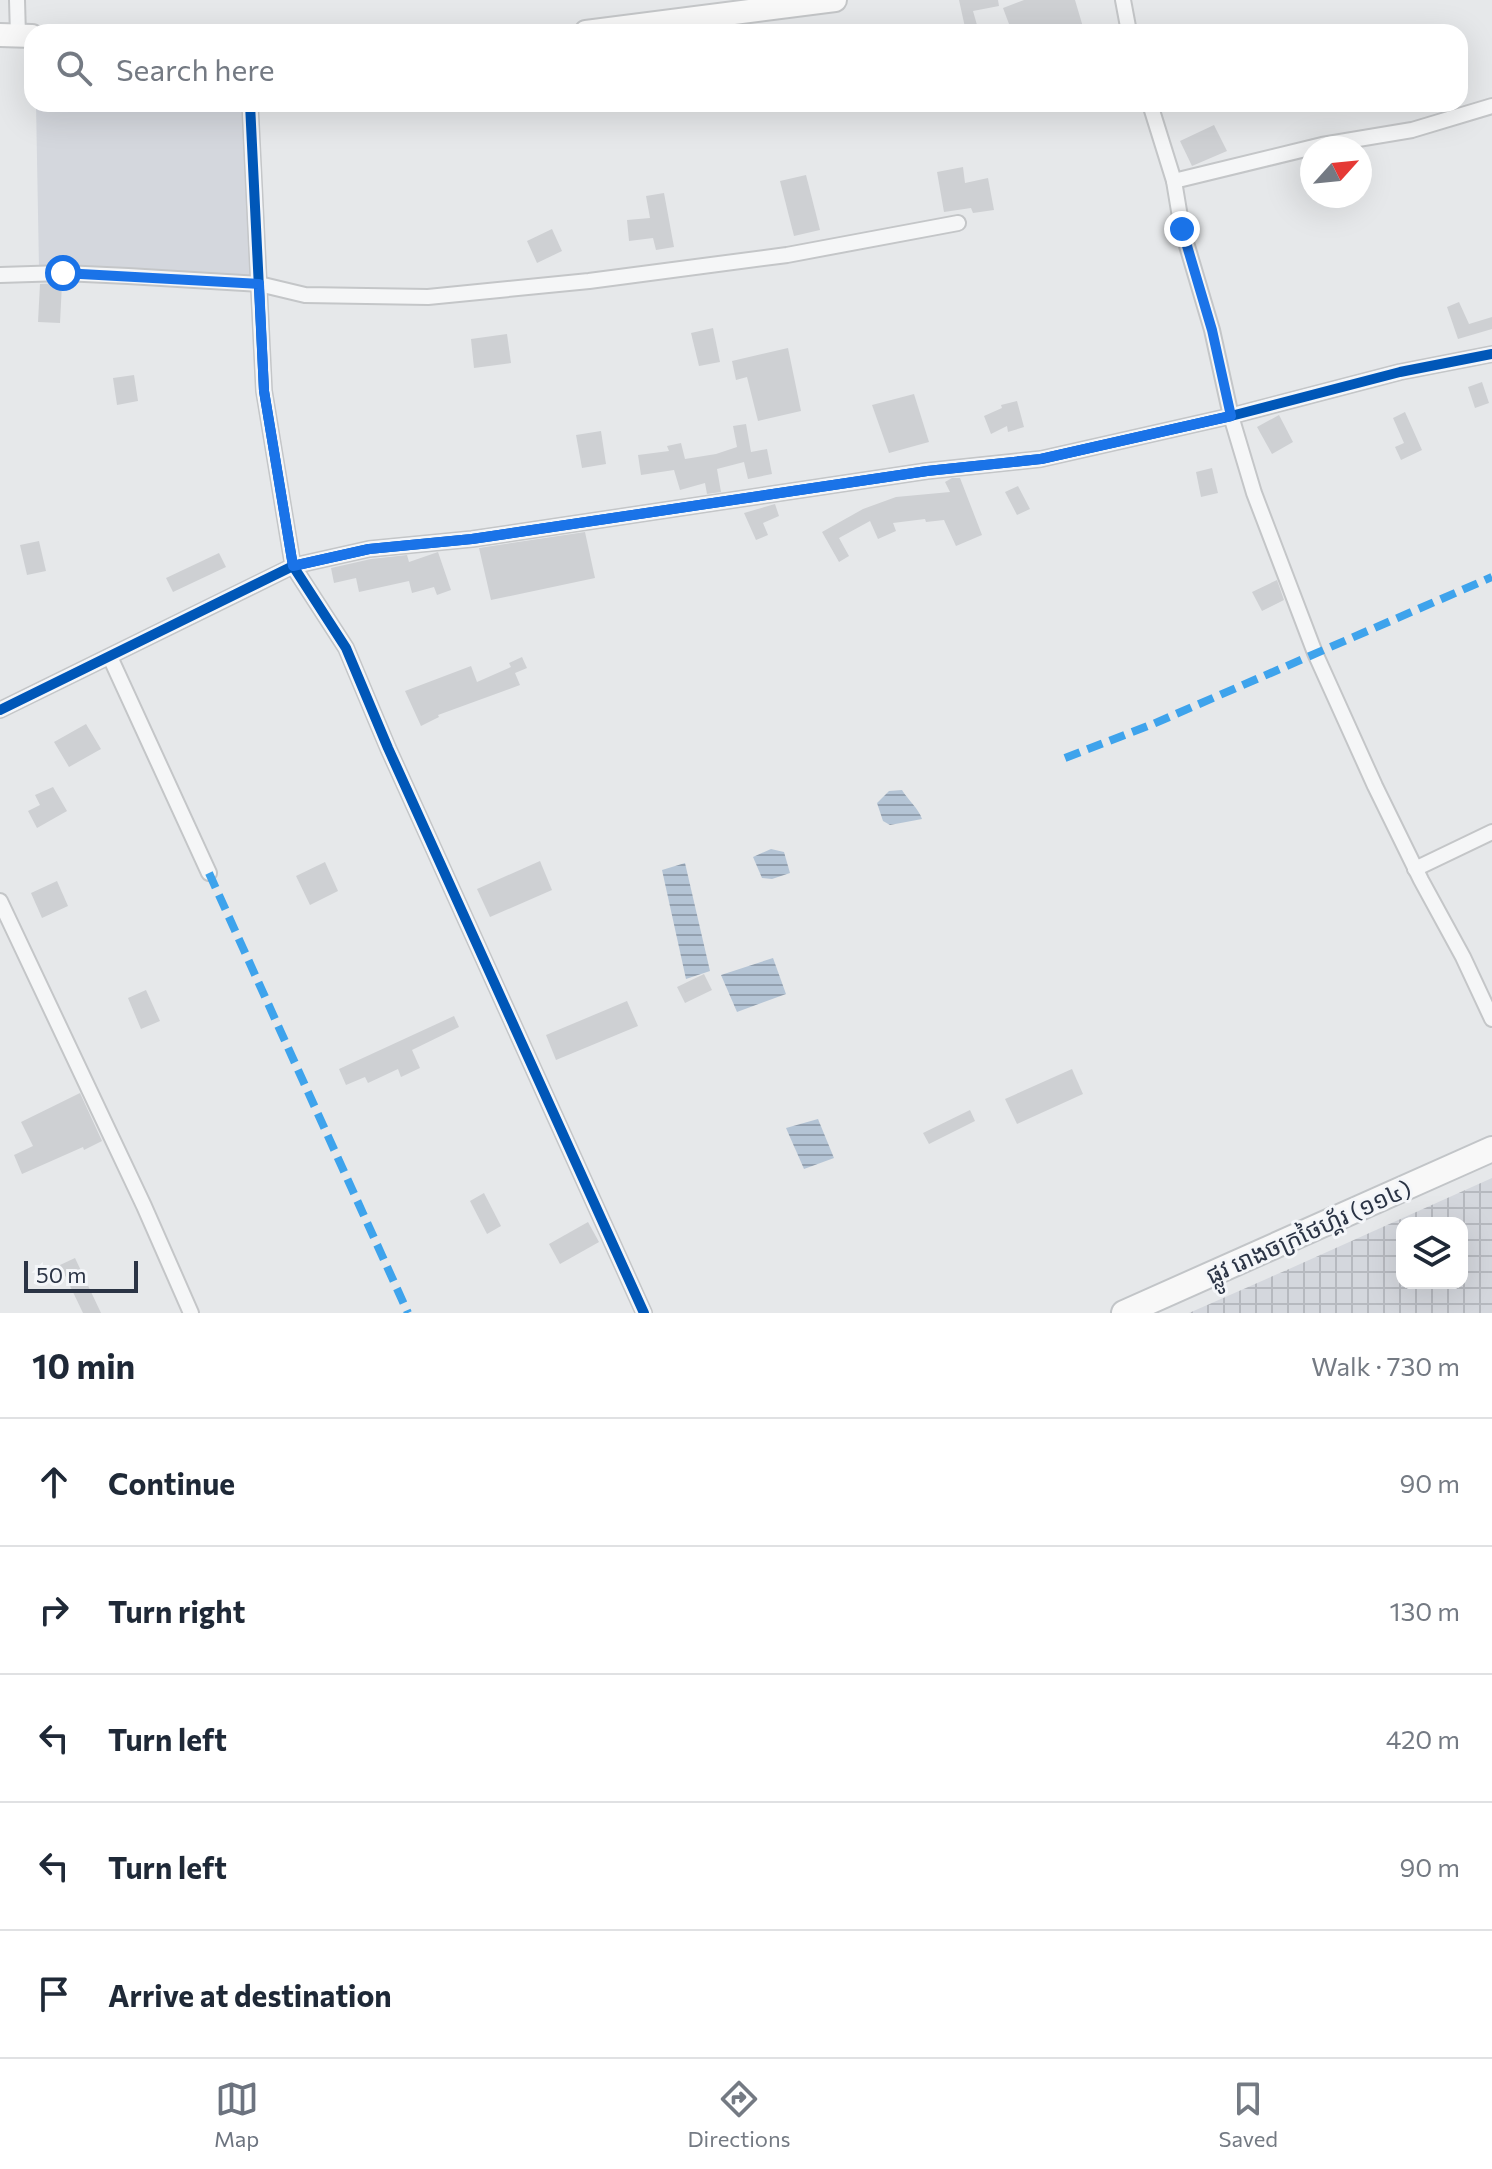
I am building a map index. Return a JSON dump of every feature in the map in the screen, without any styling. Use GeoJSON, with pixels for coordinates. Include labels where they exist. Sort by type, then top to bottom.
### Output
{"type":"FeatureCollection","features":[{"type":"Feature","properties":{"kind":"main road","name":"ផ្លូវ រោងចក្រថៃហ្គ័រ (១១៤)"},"geometry":{"type":"LineString","coordinates":[[1124,1313],[1492,1149]]}},
{"type":"Feature","properties":{"kind":"street"},"geometry":{"type":"LineString","coordinates":[[17,0],[17,36]]}},
{"type":"Feature","properties":{"kind":"street"},"geometry":{"type":"LineString","coordinates":[[648,24],[835,0]]}},
{"type":"Feature","properties":{"kind":"street"},"geometry":{"type":"LineString","coordinates":[[1123,0],[1128,24]]}},
{"type":"Feature","properties":{"kind":"street"},"geometry":{"type":"LineString","coordinates":[[1174,181],[1322,145],[1412,130],[1492,106]]}},
{"type":"Feature","properties":{"kind":"street"},"geometry":{"type":"LineString","coordinates":[[250,112],[264,391],[293,566],[346,648],[388,748],[644,1313]]}},
{"type":"Feature","properties":{"kind":"street"},"geometry":{"type":"LineString","coordinates":[[1152,112],[1174,181],[1182,229],[1254,493],[1315,653],[1375,786],[1492,1019]]}},
{"type":"Feature","properties":{"kind":"street"},"geometry":{"type":"LineString","coordinates":[[0,275],[63,273],[259,284],[305,295],[428,297],[589,281],[787,255],[958,223]]}},
{"type":"Feature","properties":{"kind":"street"},"geometry":{"type":"LineString","coordinates":[[0,710],[293,566],[369,549],[472,539],[927,471],[1041,459],[1231,416],[1400,372],[1492,354]]}},
{"type":"Feature","properties":{"kind":"street"},"geometry":{"type":"LineString","coordinates":[[110,657],[209,873]]}},
{"type":"Feature","properties":{"kind":"street"},"geometry":{"type":"LineString","coordinates":[[1415,869],[1492,832]]}},
{"type":"Feature","properties":{"kind":"street"},"geometry":{"type":"LineString","coordinates":[[0,901],[191,1313]]}},
{"type":"Feature","properties":{"kind":"shaded area"},"geometry":{"type":"Polygon","coordinates":[[[36,112],[243,112],[255,280],[39,268],[36,112]]]}},
{"type":"Feature","properties":{"kind":"shaded area"},"geometry":{"type":"Polygon","coordinates":[[[1492,1178],[1492,1313],[1189,1313],[1396,1221],[1396,1289],[1468,1289],[1468,1217],[1404,1217],[1492,1178]]]}},
{"type":"Feature","properties":{"kind":"water"},"geometry":{"type":"Polygon","coordinates":[[[902,790],[922,819],[890,825],[883,821],[877,803],[889,791],[902,790]]]}},
{"type":"Feature","properties":{"kind":"water"},"geometry":{"type":"Polygon","coordinates":[[[771,849],[784,852],[790,873],[772,879],[762,878],[753,857],[771,849]]]}},
{"type":"Feature","properties":{"kind":"water"},"geometry":{"type":"Polygon","coordinates":[[[685,863],[710,971],[686,979],[662,870],[685,863]]]}},
{"type":"Feature","properties":{"kind":"water"},"geometry":{"type":"Polygon","coordinates":[[[773,958],[786,994],[737,1012],[721,975],[773,958]]]}},
{"type":"Feature","properties":{"kind":"water"},"geometry":{"type":"Polygon","coordinates":[[[818,1119],[834,1158],[804,1169],[786,1128],[818,1119]]]}},
{"type":"Feature","properties":{"kind":"building"},"geometry":{"type":"Polygon","coordinates":[[[959,0],[998,0],[999,6],[973,11],[977,24],[964,24],[959,0]]]}},
{"type":"Feature","properties":{"kind":"building"},"geometry":{"type":"Polygon","coordinates":[[[1024,0],[1075,0],[1082,24],[1009,24],[1003,8],[1024,0]]]}},
{"type":"Feature","properties":{"kind":"building"},"geometry":{"type":"Polygon","coordinates":[[[1214,125],[1227,151],[1192,166],[1180,141],[1214,125]]]}},
{"type":"Feature","properties":{"kind":"building"},"geometry":{"type":"Polygon","coordinates":[[[963,167],[965,183],[988,178],[994,210],[973,213],[971,208],[944,212],[937,172],[963,167]]]}},
{"type":"Feature","properties":{"kind":"building"},"geometry":{"type":"Polygon","coordinates":[[[806,175],[820,230],[794,236],[780,181],[806,175]]]}},
{"type":"Feature","properties":{"kind":"building"},"geometry":{"type":"Polygon","coordinates":[[[664,193],[674,247],[656,250],[653,238],[629,241],[627,220],[650,218],[646,196],[664,193]]]}},
{"type":"Feature","properties":{"kind":"building"},"geometry":{"type":"Polygon","coordinates":[[[552,229],[562,251],[537,263],[527,241],[552,229]]]}},
{"type":"Feature","properties":{"kind":"building"},"geometry":{"type":"Polygon","coordinates":[[[62,283],[60,323],[38,322],[40,284],[62,283]]]}},
{"type":"Feature","properties":{"kind":"building"},"geometry":{"type":"Polygon","coordinates":[[[1459,302],[1469,324],[1492,317],[1492,329],[1458,339],[1447,307],[1459,302]]]}},
{"type":"Feature","properties":{"kind":"building"},"geometry":{"type":"Polygon","coordinates":[[[713,328],[720,362],[699,366],[691,333],[713,328]]]}},
{"type":"Feature","properties":{"kind":"building"},"geometry":{"type":"Polygon","coordinates":[[[507,334],[511,363],[474,368],[471,339],[507,334]]]}},
{"type":"Feature","properties":{"kind":"building"},"geometry":{"type":"Polygon","coordinates":[[[788,348],[801,411],[758,421],[747,377],[736,380],[732,361],[788,348]]]}},
{"type":"Feature","properties":{"kind":"building"},"geometry":{"type":"Polygon","coordinates":[[[134,375],[138,401],[117,405],[113,378],[134,375]]]}},
{"type":"Feature","properties":{"kind":"building"},"geometry":{"type":"Polygon","coordinates":[[[1482,382],[1489,403],[1475,408],[1468,387],[1482,382]]]}},
{"type":"Feature","properties":{"kind":"building"},"geometry":{"type":"Polygon","coordinates":[[[914,394],[929,442],[889,453],[872,405],[914,394]]]}},
{"type":"Feature","properties":{"kind":"building"},"geometry":{"type":"Polygon","coordinates":[[[1017,401],[1024,427],[1008,432],[1007,426],[991,434],[984,416],[1002,408],[1001,405],[1017,401]]]}},
{"type":"Feature","properties":{"kind":"building"},"geometry":{"type":"Polygon","coordinates":[[[1405,412],[1422,450],[1401,460],[1395,447],[1404,443],[1393,418],[1405,412]]]}},
{"type":"Feature","properties":{"kind":"building"},"geometry":{"type":"Polygon","coordinates":[[[1279,415],[1293,442],[1272,454],[1257,427],[1279,415]]]}},
{"type":"Feature","properties":{"kind":"building"},"geometry":{"type":"Polygon","coordinates":[[[746,424],[751,452],[767,449],[772,474],[748,479],[744,462],[717,469],[721,492],[707,494],[705,483],[680,490],[674,470],[641,475],[638,455],[669,451],[667,446],[681,443],[685,459],[716,454],[737,447],[733,426],[746,424]]]}},
{"type":"Feature","properties":{"kind":"building"},"geometry":{"type":"Polygon","coordinates":[[[601,431],[606,464],[582,468],[576,435],[601,431]]]}},
{"type":"Feature","properties":{"kind":"building"},"geometry":{"type":"Polygon","coordinates":[[[1212,468],[1218,493],[1201,497],[1196,472],[1212,468]]]}},
{"type":"Feature","properties":{"kind":"building"},"geometry":{"type":"Polygon","coordinates":[[[960,478],[982,535],[956,546],[944,520],[926,522],[925,519],[893,523],[896,531],[878,539],[870,521],[839,538],[849,556],[839,562],[822,532],[863,509],[896,497],[950,492],[945,482],[960,478]]]}},
{"type":"Feature","properties":{"kind":"building"},"geometry":{"type":"Polygon","coordinates":[[[1018,486],[1030,509],[1017,515],[1005,492],[1018,486]]]}},
{"type":"Feature","properties":{"kind":"building"},"geometry":{"type":"Polygon","coordinates":[[[775,504],[779,516],[763,523],[768,535],[756,540],[744,513],[775,504]]]}},
{"type":"Feature","properties":{"kind":"building"},"geometry":{"type":"Polygon","coordinates":[[[585,532],[595,578],[491,600],[479,548],[585,532]]]}},
{"type":"Feature","properties":{"kind":"building"},"geometry":{"type":"Polygon","coordinates":[[[39,541],[46,571],[27,575],[20,545],[39,541]]]}},
{"type":"Feature","properties":{"kind":"building"},"geometry":{"type":"Polygon","coordinates":[[[438,552],[451,590],[437,595],[434,587],[412,593],[409,581],[359,592],[356,578],[334,583],[331,568],[407,555],[409,562],[438,552]]]}},
{"type":"Feature","properties":{"kind":"building"},"geometry":{"type":"Polygon","coordinates":[[[219,553],[226,567],[173,592],[166,578],[219,553]]]}},
{"type":"Feature","properties":{"kind":"building"},"geometry":{"type":"Polygon","coordinates":[[[1277,580],[1284,600],[1262,611],[1252,592],[1277,580]]]}},
{"type":"Feature","properties":{"kind":"building"},"geometry":{"type":"Polygon","coordinates":[[[522,657],[527,668],[515,673],[520,685],[438,715],[421,726],[405,691],[471,666],[477,682],[511,667],[509,663],[522,657]]]}},
{"type":"Feature","properties":{"kind":"building"},"geometry":{"type":"Polygon","coordinates":[[[86,724],[101,749],[69,767],[54,742],[86,724]]]}},
{"type":"Feature","properties":{"kind":"building"},"geometry":{"type":"Polygon","coordinates":[[[53,787],[67,811],[37,828],[28,811],[40,805],[35,795],[53,787]]]}},
{"type":"Feature","properties":{"kind":"building"},"geometry":{"type":"Polygon","coordinates":[[[540,861],[552,890],[490,917],[477,889],[540,861]]]}},
{"type":"Feature","properties":{"kind":"building"},"geometry":{"type":"Polygon","coordinates":[[[325,862],[338,891],[310,905],[296,876],[325,862]]]}},
{"type":"Feature","properties":{"kind":"building"},"geometry":{"type":"Polygon","coordinates":[[[57,881],[68,906],[42,918],[31,893],[57,881]]]}},
{"type":"Feature","properties":{"kind":"building"},"geometry":{"type":"Polygon","coordinates":[[[704,974],[712,990],[685,1003],[677,987],[704,974]]]}},
{"type":"Feature","properties":{"kind":"building"},"geometry":{"type":"Polygon","coordinates":[[[146,990],[160,1021],[141,1029],[128,998],[146,990]]]}},
{"type":"Feature","properties":{"kind":"building"},"geometry":{"type":"Polygon","coordinates":[[[627,1001],[638,1026],[556,1060],[546,1035],[627,1001]]]}},
{"type":"Feature","properties":{"kind":"building"},"geometry":{"type":"Polygon","coordinates":[[[454,1016],[459,1027],[412,1050],[420,1068],[401,1077],[398,1069],[368,1083],[365,1077],[346,1085],[339,1069],[454,1016]]]}},
{"type":"Feature","properties":{"kind":"building"},"geometry":{"type":"Polygon","coordinates":[[[1072,1069],[1083,1094],[1017,1124],[1005,1099],[1072,1069]]]}},
{"type":"Feature","properties":{"kind":"building"},"geometry":{"type":"Polygon","coordinates":[[[80,1093],[102,1141],[22,1174],[14,1155],[33,1146],[21,1122],[80,1093]]]}},
{"type":"Feature","properties":{"kind":"building"},"geometry":{"type":"Polygon","coordinates":[[[970,1110],[975,1121],[929,1144],[923,1133],[970,1110]]]}},
{"type":"Feature","properties":{"kind":"building"},"geometry":{"type":"Polygon","coordinates":[[[484,1193],[501,1226],[487,1234],[470,1201],[484,1193]]]}},
{"type":"Feature","properties":{"kind":"building"},"geometry":{"type":"Polygon","coordinates":[[[588,1222],[599,1242],[560,1264],[549,1244],[588,1222]]]}},
{"type":"Feature","properties":{"kind":"building"},"geometry":{"type":"Polygon","coordinates":[[[75,1258],[101,1313],[83,1313],[60,1265],[75,1258]]]}},
{"type":"Feature","properties":{"kind":"marked path"},"geometry":{"type":"LineString","coordinates":[[1065,758],[1153,724],[1492,577]]}},
{"type":"Feature","properties":{"kind":"marked path"},"geometry":{"type":"LineString","coordinates":[[209,873],[408,1313]]}},
{"type":"Feature","properties":{"kind":"cycle path"},"geometry":{"type":"LineString","coordinates":[[250,112],[264,391],[293,566],[346,648],[388,748],[644,1313]]}},
{"type":"Feature","properties":{"kind":"cycle path"},"geometry":{"type":"LineString","coordinates":[[0,710],[293,566],[369,549],[472,539],[927,471],[1041,459],[1231,416],[1400,372],[1492,354]]}},
{"type":"Feature","properties":{"kind":"route"},"geometry":{"type":"LineString","coordinates":[[63,273],[259,284],[264,391],[293,566],[369,549],[472,539],[927,471],[1041,459],[1231,416],[1212,330],[1182,229]]}}]}
